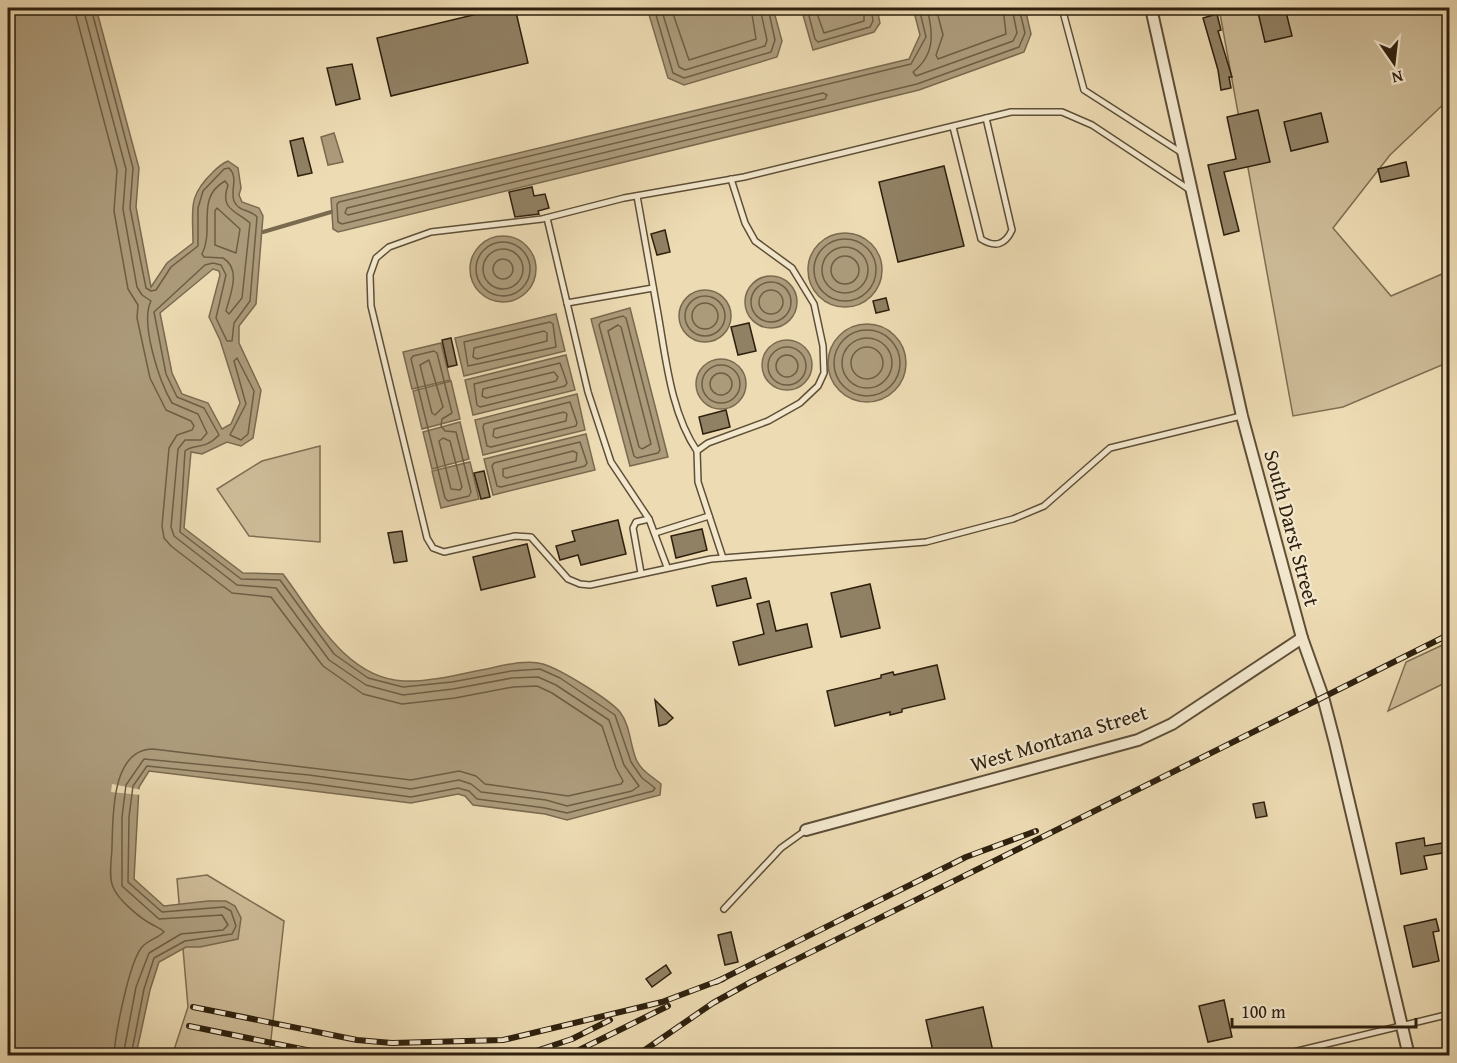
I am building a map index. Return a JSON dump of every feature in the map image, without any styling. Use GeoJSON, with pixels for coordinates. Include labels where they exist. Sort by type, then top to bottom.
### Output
{"type":"FeatureCollection","features":[{"type":"Feature","properties":{"kind":"street","name":"South Darst Street"},"geometry":{"type":"LineString","coordinates":[[1151,8],[1242,416],[1302,638],[1323,697],[1409,1056]]}},
{"type":"Feature","properties":{"kind":"street","name":"West Montana Street"},"geometry":{"type":"LineString","coordinates":[[806,830],[1138,740],[1172,723],[1302,638]]}},
{"type":"Feature","properties":{"kind":"lane"},"geometry":{"type":"LineString","coordinates":[[1062,8],[1084,90],[1184,154]]}},
{"type":"Feature","properties":{"kind":"lane"},"geometry":{"type":"LineString","coordinates":[[1192,191],[1092,125],[1062,112],[1011,112],[731,179],[637,196],[548,218],[518,224],[431,232],[389,248],[376,258],[370,275],[371,306],[427,538],[434,548],[444,552],[515,536],[531,537],[554,566],[568,579],[580,584],[604,582],[667,567],[723,558],[926,542],[1013,519],[1044,506],[1110,448],[1242,416]]}},
{"type":"Feature","properties":{"kind":"lane"},"geometry":{"type":"LineString","coordinates":[[953,127],[981,239],[989,244],[999,245],[1007,241],[1012,230],[986,118]]}},
{"type":"Feature","properties":{"kind":"lane"},"geometry":{"type":"LineString","coordinates":[[697,451],[708,443],[768,421],[800,403],[818,386],[824,373],[823,346],[814,304],[792,268],[754,241],[745,223],[731,179]]}},
{"type":"Feature","properties":{"kind":"lane"},"geometry":{"type":"LineString","coordinates":[[637,196],[653,288],[680,417],[686,435],[697,451],[698,482],[723,558]]}},
{"type":"Feature","properties":{"kind":"lane"},"geometry":{"type":"LineString","coordinates":[[548,218],[588,392],[610,462],[649,519],[667,567]]}},
{"type":"Feature","properties":{"kind":"lane"},"geometry":{"type":"LineString","coordinates":[[567,303],[653,288]]}},
{"type":"Feature","properties":{"kind":"lane"},"geometry":{"type":"LineString","coordinates":[[655,533],[709,516]]}},
{"type":"Feature","properties":{"kind":"lane"},"geometry":{"type":"LineString","coordinates":[[641,573],[633,528],[636,522],[649,519]]}},
{"type":"Feature","properties":{"kind":"lane"},"geometry":{"type":"LineString","coordinates":[[724,909],[781,848],[806,830]]}},
{"type":"Feature","properties":{"kind":"lane"},"geometry":{"type":"LineString","coordinates":[[1277,1056],[1449,1014]]}},
{"type":"Feature","properties":{"kind":"shaded area"},"geometry":{"type":"Polygon","coordinates":[[[1219,8],[1449,8],[1449,99],[1390,155],[1333,228],[1391,296],[1449,271],[1449,362],[1343,407],[1293,416],[1219,8]]]}},
{"type":"Feature","properties":{"kind":"shaded area"},"geometry":{"type":"Polygon","coordinates":[[[320,446],[320,542],[249,536],[217,489],[262,461],[320,446]]]}},
{"type":"Feature","properties":{"kind":"shaded area"},"geometry":{"type":"Polygon","coordinates":[[[1449,642],[1449,681],[1388,711],[1406,662],[1449,642]]]}},
{"type":"Feature","properties":{"kind":"shaded area"},"geometry":{"type":"Polygon","coordinates":[[[207,875],[284,921],[270,1048],[232,1055],[172,1056],[188,1007],[177,879],[207,875]]]}},
{"type":"Feature","properties":{"kind":"water"},"geometry":{"type":"Polygon","coordinates":[[[8,8],[96,8],[139,168],[136,207],[151,287],[167,263],[193,243],[192,212],[195,196],[221,164],[228,161],[238,168],[241,188],[239,195],[242,202],[259,208],[263,216],[256,304],[239,326],[239,343],[261,390],[253,438],[241,446],[227,442],[202,454],[191,452],[184,528],[243,573],[283,574],[333,642],[365,669],[383,677],[404,681],[422,681],[527,662],[543,664],[561,672],[595,692],[620,712],[626,723],[638,763],[661,784],[660,795],[567,820],[545,814],[473,805],[465,796],[458,794],[411,803],[149,771],[139,787],[134,879],[164,906],[226,901],[235,906],[241,918],[238,939],[200,947],[186,947],[159,962],[150,990],[136,1055],[8,1055],[8,8]],[[213,269],[160,313],[172,373],[182,394],[208,403],[222,429],[231,424],[240,403],[220,340],[209,317],[220,275],[219,271],[213,269]]]}},
{"type":"Feature","properties":{"kind":"water"},"geometry":{"type":"Polygon","coordinates":[[[647,8],[773,8],[782,41],[777,57],[684,85],[668,78],[647,8]]]}},
{"type":"Feature","properties":{"kind":"water"},"geometry":{"type":"Polygon","coordinates":[[[801,8],[877,8],[880,23],[874,32],[813,50],[801,8]]]}},
{"type":"Feature","properties":{"kind":"water"},"geometry":{"type":"Polygon","coordinates":[[[913,8],[1025,8],[1031,34],[1024,52],[919,90],[338,232],[333,229],[331,198],[909,59],[920,35],[913,8]]]}},
{"type":"Feature","properties":{"kind":"water"},"geometry":{"type":"Polygon","coordinates":[[[334,133],[343,162],[328,165],[321,137],[334,133]]]}},
{"type":"Feature","properties":{"kind":"water"},"geometry":{"type":"Polygon","coordinates":[[[845,233],[859,236],[871,244],[879,256],[882,270],[879,284],[871,296],[859,304],[845,307],[831,304],[819,296],[811,284],[808,270],[811,256],[819,244],[831,236],[845,233]]]}},
{"type":"Feature","properties":{"kind":"water"},"geometry":{"type":"Polygon","coordinates":[[[509,236],[527,245],[534,256],[536,269],[534,282],[527,293],[516,300],[497,302],[479,293],[472,282],[470,263],[479,245],[490,238],[509,236]]]}},
{"type":"Feature","properties":{"kind":"water"},"geometry":{"type":"Polygon","coordinates":[[[771,276],[785,280],[793,288],[797,302],[793,316],[785,324],[771,328],[757,324],[749,316],[745,302],[749,288],[757,280],[771,276]]]}},
{"type":"Feature","properties":{"kind":"water"},"geometry":{"type":"Polygon","coordinates":[[[700,290],[710,290],[724,297],[731,316],[724,335],[710,342],[700,342],[690,338],[683,331],[679,321],[679,311],[683,301],[690,294],[700,290]]]}},
{"type":"Feature","properties":{"kind":"water"},"geometry":{"type":"Polygon","coordinates":[[[630,308],[668,457],[630,466],[591,319],[630,308]]]}},
{"type":"Feature","properties":{"kind":"water"},"geometry":{"type":"Polygon","coordinates":[[[556,314],[565,351],[464,376],[455,338],[556,314]]]}},
{"type":"Feature","properties":{"kind":"water"},"geometry":{"type":"Polygon","coordinates":[[[867,324],[882,327],[895,335],[903,348],[906,363],[903,378],[895,391],[882,399],[867,402],[852,399],[839,391],[831,378],[828,363],[831,348],[839,335],[852,327],[867,324]]]}},
{"type":"Feature","properties":{"kind":"water"},"geometry":{"type":"Polygon","coordinates":[[[787,340],[805,347],[812,365],[805,383],[787,390],[769,383],[762,365],[769,347],[787,340]]]}},
{"type":"Feature","properties":{"kind":"water"},"geometry":{"type":"Polygon","coordinates":[[[441,343],[450,380],[412,389],[403,352],[441,343]]]}},
{"type":"Feature","properties":{"kind":"water"},"geometry":{"type":"Polygon","coordinates":[[[566,355],[575,390],[473,415],[465,380],[566,355]]]}},
{"type":"Feature","properties":{"kind":"water"},"geometry":{"type":"Polygon","coordinates":[[[721,359],[730,361],[741,370],[746,384],[744,393],[735,404],[721,409],[712,407],[701,398],[696,384],[698,375],[707,364],[721,359]]]}},
{"type":"Feature","properties":{"kind":"water"},"geometry":{"type":"Polygon","coordinates":[[[451,381],[460,419],[422,429],[413,391],[451,381]]]}},
{"type":"Feature","properties":{"kind":"water"},"geometry":{"type":"Polygon","coordinates":[[[577,394],[585,430],[483,455],[475,420],[577,394]]]}},
{"type":"Feature","properties":{"kind":"water"},"geometry":{"type":"Polygon","coordinates":[[[460,422],[469,459],[432,469],[423,432],[460,422]]]}},
{"type":"Feature","properties":{"kind":"water"},"geometry":{"type":"Polygon","coordinates":[[[586,434],[595,470],[493,495],[484,459],[586,434]]]}},
{"type":"Feature","properties":{"kind":"water"},"geometry":{"type":"Polygon","coordinates":[[[470,462],[479,499],[441,508],[432,471],[470,462]]]}},
{"type":"Feature","properties":{"kind":"pier"},"geometry":{"type":"Polygon","coordinates":[[[112,784],[142,790],[141,795],[111,792],[112,784]]]}},
{"type":"Feature","properties":{"kind":"building"},"geometry":{"type":"Polygon","coordinates":[[[502,8],[515,8],[528,63],[391,96],[377,38],[502,8]]]}},
{"type":"Feature","properties":{"kind":"building"},"geometry":{"type":"Polygon","coordinates":[[[1257,8],[1285,8],[1292,36],[1265,42],[1257,8]]]}},
{"type":"Feature","properties":{"kind":"building"},"geometry":{"type":"Polygon","coordinates":[[[1217,14],[1221,30],[1218,31],[1232,77],[1229,77],[1231,88],[1221,90],[1218,70],[1203,18],[1217,14]]]}},
{"type":"Feature","properties":{"kind":"building"},"geometry":{"type":"Polygon","coordinates":[[[352,64],[360,99],[336,105],[327,68],[352,64]]]}},
{"type":"Feature","properties":{"kind":"building"},"geometry":{"type":"Polygon","coordinates":[[[1258,110],[1270,162],[1224,172],[1239,231],[1224,235],[1208,165],[1236,159],[1227,117],[1258,110]]]}},
{"type":"Feature","properties":{"kind":"building"},"geometry":{"type":"Polygon","coordinates":[[[1321,113],[1328,142],[1291,151],[1284,122],[1321,113]]]}},
{"type":"Feature","properties":{"kind":"building"},"geometry":{"type":"Polygon","coordinates":[[[303,138],[312,173],[298,176],[290,141],[303,138]]]}},
{"type":"Feature","properties":{"kind":"building"},"geometry":{"type":"Polygon","coordinates":[[[1406,162],[1409,176],[1381,182],[1378,169],[1406,162]]]}},
{"type":"Feature","properties":{"kind":"building"},"geometry":{"type":"Polygon","coordinates":[[[944,166],[964,246],[898,262],[879,182],[944,166]]]}},
{"type":"Feature","properties":{"kind":"building"},"geometry":{"type":"Polygon","coordinates":[[[532,187],[534,196],[545,194],[549,208],[538,211],[539,214],[515,217],[509,192],[532,187]]]}},
{"type":"Feature","properties":{"kind":"building"},"geometry":{"type":"Polygon","coordinates":[[[665,230],[670,252],[657,255],[651,234],[665,230]]]}},
{"type":"Feature","properties":{"kind":"building"},"geometry":{"type":"Polygon","coordinates":[[[886,298],[889,310],[876,313],[873,301],[886,298]]]}},
{"type":"Feature","properties":{"kind":"building"},"geometry":{"type":"Polygon","coordinates":[[[749,323],[756,351],[738,355],[731,327],[749,323]]]}},
{"type":"Feature","properties":{"kind":"building"},"geometry":{"type":"Polygon","coordinates":[[[451,338],[457,365],[448,367],[442,340],[451,338]]]}},
{"type":"Feature","properties":{"kind":"building"},"geometry":{"type":"Polygon","coordinates":[[[726,410],[730,427],[703,434],[699,417],[726,410]]]}},
{"type":"Feature","properties":{"kind":"building"},"geometry":{"type":"Polygon","coordinates":[[[484,471],[490,497],[481,499],[474,473],[484,471]]]}},
{"type":"Feature","properties":{"kind":"building"},"geometry":{"type":"Polygon","coordinates":[[[618,520],[626,554],[581,565],[578,555],[560,560],[556,546],[575,541],[572,531],[618,520]]]}},
{"type":"Feature","properties":{"kind":"building"},"geometry":{"type":"Polygon","coordinates":[[[702,529],[707,550],[676,558],[671,536],[702,529]]]}},
{"type":"Feature","properties":{"kind":"building"},"geometry":{"type":"Polygon","coordinates":[[[402,531],[407,561],[394,563],[388,533],[402,531]]]}},
{"type":"Feature","properties":{"kind":"building"},"geometry":{"type":"Polygon","coordinates":[[[527,544],[535,577],[481,590],[473,557],[527,544]]]}},
{"type":"Feature","properties":{"kind":"building"},"geometry":{"type":"Polygon","coordinates":[[[746,578],[751,598],[717,606],[712,586],[746,578]]]}},
{"type":"Feature","properties":{"kind":"building"},"geometry":{"type":"Polygon","coordinates":[[[870,584],[880,628],[841,637],[831,593],[870,584]]]}},
{"type":"Feature","properties":{"kind":"building"},"geometry":{"type":"Polygon","coordinates":[[[769,601],[776,631],[807,624],[812,647],[739,665],[733,642],[764,634],[757,604],[769,601]]]}},
{"type":"Feature","properties":{"kind":"building"},"geometry":{"type":"Polygon","coordinates":[[[937,665],[945,699],[902,709],[902,712],[890,715],[890,712],[835,726],[827,691],[881,678],[881,675],[893,672],[894,675],[937,665]]]}},
{"type":"Feature","properties":{"kind":"building"},"geometry":{"type":"Polygon","coordinates":[[[655,700],[673,718],[666,724],[659,726],[655,700]]]}},
{"type":"Feature","properties":{"kind":"building"},"geometry":{"type":"Polygon","coordinates":[[[1264,802],[1267,816],[1256,818],[1253,804],[1264,802]]]}},
{"type":"Feature","properties":{"kind":"building"},"geometry":{"type":"Polygon","coordinates":[[[1424,838],[1425,846],[1449,842],[1449,852],[1424,856],[1427,869],[1401,874],[1396,843],[1424,838]]]}},
{"type":"Feature","properties":{"kind":"building"},"geometry":{"type":"Polygon","coordinates":[[[1436,919],[1439,931],[1433,932],[1439,961],[1413,967],[1404,926],[1436,919]]]}},
{"type":"Feature","properties":{"kind":"building"},"geometry":{"type":"Polygon","coordinates":[[[731,932],[738,962],[725,965],[718,935],[731,932]]]}},
{"type":"Feature","properties":{"kind":"building"},"geometry":{"type":"Polygon","coordinates":[[[666,965],[671,973],[652,987],[646,979],[666,965]]]}},
{"type":"Feature","properties":{"kind":"building"},"geometry":{"type":"Polygon","coordinates":[[[1224,1000],[1232,1037],[1208,1042],[1199,1006],[1224,1000]]]}},
{"type":"Feature","properties":{"kind":"building"},"geometry":{"type":"Polygon","coordinates":[[[983,1007],[994,1056],[934,1056],[926,1020],[983,1007]]]}},
{"type":"Feature","properties":{"kind":"waterway"},"geometry":{"type":"LineString","coordinates":[[263,232],[331,212]]}},
{"type":"Feature","properties":{"kind":"railway"},"geometry":{"type":"LineString","coordinates":[[636,1056],[713,1003],[751,982],[1450,634]]}},
{"type":"Feature","properties":{"kind":"railway"},"geometry":{"type":"LineString","coordinates":[[716,982],[966,857],[1036,831]]}},
{"type":"Feature","properties":{"kind":"railway"},"geometry":{"type":"LineString","coordinates":[[193,1007],[357,1040],[392,1043],[503,1040],[662,1002],[723,979]]}},
{"type":"Feature","properties":{"kind":"railway"},"geometry":{"type":"LineString","coordinates":[[567,1056],[668,1006]]}},
{"type":"Feature","properties":{"kind":"railway"},"geometry":{"type":"LineString","coordinates":[[521,1056],[572,1039],[610,1020]]}},
{"type":"Feature","properties":{"kind":"railway"},"geometry":{"type":"LineString","coordinates":[[189,1026],[336,1056]]}}]}
